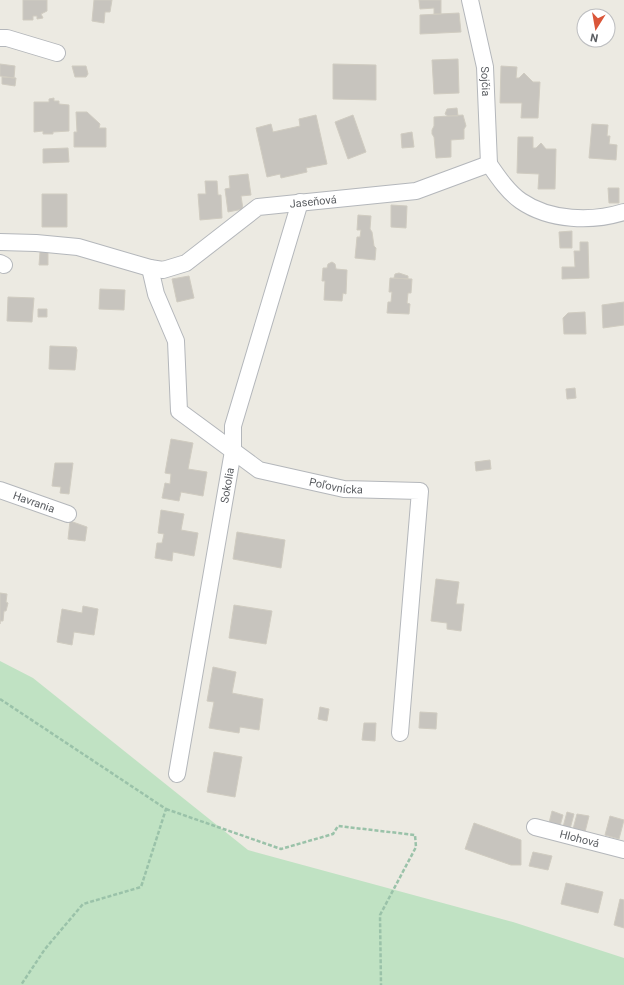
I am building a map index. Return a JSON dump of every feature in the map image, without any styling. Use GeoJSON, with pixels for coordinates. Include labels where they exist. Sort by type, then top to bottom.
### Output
{"type":"FeatureCollection","features":[{"type":"Feature","properties":{"kind":"street","name":"Sojčia"},"geometry":{"type":"LineString","coordinates":[[470,0],[485,67],[489,164]]}},
{"type":"Feature","properties":{"kind":"street"},"geometry":{"type":"LineString","coordinates":[[0,38],[7,38],[57,52]]}},
{"type":"Feature","properties":{"kind":"street","name":"Jaseňová"},"geometry":{"type":"LineString","coordinates":[[0,242],[36,243],[78,247],[150,268],[163,270],[186,264],[258,207],[416,191],[489,164]]}},
{"type":"Feature","properties":{"kind":"street"},"geometry":{"type":"LineString","coordinates":[[489,164],[512,193],[534,208],[579,219],[604,217],[624,212]]}},
{"type":"Feature","properties":{"kind":"street","name":"Sokolia"},"geometry":{"type":"LineString","coordinates":[[177,774],[233,451],[233,426],[300,202]]}},
{"type":"Feature","properties":{"kind":"street","name":"Poľovnícka"},"geometry":{"type":"LineString","coordinates":[[150,268],[156,294],[176,341],[179,411],[259,470],[344,489],[420,491],[400,733]]}},
{"type":"Feature","properties":{"kind":"street","name":"Havrania"},"geometry":{"type":"LineString","coordinates":[[0,490],[68,514]]}},
{"type":"Feature","properties":{"kind":"street","name":"Hlohová"},"geometry":{"type":"LineString","coordinates":[[535,827],[624,850]]}},
{"type":"Feature","properties":{"kind":"path"},"geometry":{"type":"LineString","coordinates":[[0,699],[166,809],[281,849],[333,834],[338,826],[415,835],[416,847],[380,915],[381,985]]}},
{"type":"Feature","properties":{"kind":"path"},"geometry":{"type":"LineString","coordinates":[[21,985],[45,949],[83,904],[141,888],[166,809]]}},
{"type":"Feature","properties":{"kind":"green space"},"geometry":{"type":"Polygon","coordinates":[[[0,661],[33,678],[248,850],[513,922],[624,958],[624,985],[0,985],[0,661]]]}},
{"type":"Feature","properties":{"kind":"building"},"geometry":{"type":"Polygon","coordinates":[[[23,0],[47,0],[47,11],[41,14],[43,18],[37,19],[37,16],[33,16],[33,20],[23,20],[23,0]]]}},
{"type":"Feature","properties":{"kind":"building"},"geometry":{"type":"Polygon","coordinates":[[[94,0],[112,0],[110,12],[105,12],[104,23],[92,21],[94,0]]]}},
{"type":"Feature","properties":{"kind":"building"},"geometry":{"type":"Polygon","coordinates":[[[419,0],[441,0],[441,14],[434,14],[434,8],[420,9],[419,0]]]}},
{"type":"Feature","properties":{"kind":"building"},"geometry":{"type":"Polygon","coordinates":[[[459,13],[461,32],[420,34],[420,15],[459,13]]]}},
{"type":"Feature","properties":{"kind":"building"},"geometry":{"type":"Polygon","coordinates":[[[458,59],[459,93],[434,94],[432,60],[458,59]]]}},
{"type":"Feature","properties":{"kind":"building"},"geometry":{"type":"Polygon","coordinates":[[[0,64],[15,66],[14,78],[0,76],[0,64]]]}},
{"type":"Feature","properties":{"kind":"building"},"geometry":{"type":"Polygon","coordinates":[[[333,64],[376,65],[376,100],[333,99],[333,64]]]}},
{"type":"Feature","properties":{"kind":"building"},"geometry":{"type":"Polygon","coordinates":[[[72,66],[86,66],[88,74],[86,77],[75,77],[72,66]]]}},
{"type":"Feature","properties":{"kind":"building"},"geometry":{"type":"Polygon","coordinates":[[[501,66],[517,67],[516,78],[519,78],[524,73],[533,82],[540,82],[538,118],[521,118],[522,103],[500,103],[501,66]]]}},
{"type":"Feature","properties":{"kind":"building"},"geometry":{"type":"Polygon","coordinates":[[[2,77],[16,78],[15,86],[2,84],[2,77]]]}},
{"type":"Feature","properties":{"kind":"building"},"geometry":{"type":"Polygon","coordinates":[[[54,98],[54,101],[59,101],[59,104],[69,105],[69,131],[53,132],[53,134],[43,134],[43,131],[34,132],[34,102],[49,102],[49,99],[54,98]]]}},
{"type":"Feature","properties":{"kind":"building"},"geometry":{"type":"Polygon","coordinates":[[[457,108],[458,116],[448,116],[445,114],[447,109],[457,108]]]}},
{"type":"Feature","properties":{"kind":"building"},"geometry":{"type":"Polygon","coordinates":[[[76,112],[87,112],[100,124],[99,128],[106,128],[106,147],[74,147],[74,132],[77,132],[76,112]]]}},
{"type":"Feature","properties":{"kind":"building"},"geometry":{"type":"Polygon","coordinates":[[[316,115],[327,164],[306,168],[307,172],[281,178],[280,174],[267,177],[256,128],[271,124],[273,132],[300,126],[299,119],[316,115]]]}},
{"type":"Feature","properties":{"kind":"building"},"geometry":{"type":"Polygon","coordinates":[[[353,115],[366,152],[348,159],[335,122],[353,115]]]}},
{"type":"Feature","properties":{"kind":"building"},"geometry":{"type":"Polygon","coordinates":[[[463,115],[466,126],[464,129],[464,139],[451,140],[451,157],[436,158],[434,137],[432,134],[434,117],[463,115]]]}},
{"type":"Feature","properties":{"kind":"building"},"geometry":{"type":"Polygon","coordinates":[[[592,124],[608,125],[607,136],[610,136],[609,144],[617,145],[616,160],[589,158],[592,124]]]}},
{"type":"Feature","properties":{"kind":"building"},"geometry":{"type":"Polygon","coordinates":[[[412,132],[414,147],[402,148],[401,134],[412,132]]]}},
{"type":"Feature","properties":{"kind":"building"},"geometry":{"type":"Polygon","coordinates":[[[518,137],[533,137],[533,148],[536,148],[541,143],[546,149],[556,149],[555,189],[538,189],[539,174],[517,173],[518,137]]]}},
{"type":"Feature","properties":{"kind":"building"},"geometry":{"type":"Polygon","coordinates":[[[68,148],[69,162],[43,163],[43,149],[68,148]]]}},
{"type":"Feature","properties":{"kind":"building"},"geometry":{"type":"Polygon","coordinates":[[[248,174],[251,195],[241,196],[243,209],[228,212],[225,189],[230,188],[229,176],[248,174]]]}},
{"type":"Feature","properties":{"kind":"building"},"geometry":{"type":"Polygon","coordinates":[[[205,181],[217,181],[218,195],[221,195],[222,218],[200,220],[198,194],[206,194],[205,181]]]}},
{"type":"Feature","properties":{"kind":"building"},"geometry":{"type":"Polygon","coordinates":[[[608,188],[619,188],[619,203],[609,203],[608,188]]]}},
{"type":"Feature","properties":{"kind":"building"},"geometry":{"type":"Polygon","coordinates":[[[42,194],[67,194],[67,227],[42,227],[42,194]]]}},
{"type":"Feature","properties":{"kind":"building"},"geometry":{"type":"Polygon","coordinates":[[[391,205],[407,206],[406,228],[391,227],[391,205]]]}},
{"type":"Feature","properties":{"kind":"building"},"geometry":{"type":"Polygon","coordinates":[[[358,215],[371,216],[370,229],[372,232],[374,246],[376,248],[375,260],[355,258],[357,237],[360,237],[361,230],[357,230],[358,215]]]}},
{"type":"Feature","properties":{"kind":"building"},"geometry":{"type":"Polygon","coordinates":[[[572,231],[572,248],[560,248],[559,232],[572,231]]]}},
{"type":"Feature","properties":{"kind":"building"},"geometry":{"type":"Polygon","coordinates":[[[580,242],[588,242],[589,278],[562,279],[562,267],[575,267],[574,251],[580,251],[580,242]]]}},
{"type":"Feature","properties":{"kind":"building"},"geometry":{"type":"Polygon","coordinates":[[[40,252],[48,252],[48,265],[39,265],[40,252]]]}},
{"type":"Feature","properties":{"kind":"building"},"geometry":{"type":"Polygon","coordinates":[[[332,262],[335,264],[336,269],[347,270],[346,294],[343,293],[342,301],[324,300],[325,281],[322,281],[323,268],[327,268],[328,264],[332,262]]]}},
{"type":"Feature","properties":{"kind":"building"},"geometry":{"type":"Polygon","coordinates":[[[399,273],[408,276],[408,279],[394,278],[395,274],[399,273]]]}},
{"type":"Feature","properties":{"kind":"building"},"geometry":{"type":"Polygon","coordinates":[[[189,276],[194,298],[177,302],[172,279],[189,276]]]}},
{"type":"Feature","properties":{"kind":"building"},"geometry":{"type":"Polygon","coordinates":[[[390,278],[412,279],[411,293],[408,293],[407,303],[410,304],[409,314],[387,313],[388,302],[391,302],[392,292],[389,292],[390,278]]]}},
{"type":"Feature","properties":{"kind":"building"},"geometry":{"type":"Polygon","coordinates":[[[100,289],[125,290],[124,310],[99,309],[100,289]]]}},
{"type":"Feature","properties":{"kind":"building"},"geometry":{"type":"Polygon","coordinates":[[[8,297],[34,298],[32,322],[7,321],[8,297]]]}},
{"type":"Feature","properties":{"kind":"building"},"geometry":{"type":"Polygon","coordinates":[[[624,302],[624,325],[603,328],[602,305],[624,302]]]}},
{"type":"Feature","properties":{"kind":"building"},"geometry":{"type":"Polygon","coordinates":[[[38,309],[47,309],[47,317],[38,317],[38,309]]]}},
{"type":"Feature","properties":{"kind":"building"},"geometry":{"type":"Polygon","coordinates":[[[585,312],[586,334],[564,334],[563,318],[568,313],[585,312]]]}},
{"type":"Feature","properties":{"kind":"building"},"geometry":{"type":"Polygon","coordinates":[[[50,346],[76,347],[75,370],[49,369],[50,346]]]}},
{"type":"Feature","properties":{"kind":"building"},"geometry":{"type":"Polygon","coordinates":[[[575,388],[576,398],[567,399],[566,389],[575,388]]]}},
{"type":"Feature","properties":{"kind":"building"},"geometry":{"type":"Polygon","coordinates":[[[171,439],[193,443],[188,469],[207,472],[203,496],[181,492],[179,501],[162,498],[165,483],[170,484],[171,474],[165,473],[171,439]]]}},
{"type":"Feature","properties":{"kind":"building"},"geometry":{"type":"Polygon","coordinates":[[[490,460],[491,469],[476,471],[475,462],[490,460]]]}},
{"type":"Feature","properties":{"kind":"building"},"geometry":{"type":"Polygon","coordinates":[[[55,463],[73,463],[69,494],[60,493],[61,487],[52,486],[55,463]]]}},
{"type":"Feature","properties":{"kind":"building"},"geometry":{"type":"Polygon","coordinates":[[[161,510],[184,514],[181,530],[198,533],[194,556],[173,552],[172,561],[155,558],[157,543],[162,543],[164,534],[158,533],[161,510]]]}},
{"type":"Feature","properties":{"kind":"building"},"geometry":{"type":"Polygon","coordinates":[[[70,521],[87,527],[85,541],[68,539],[70,521]]]}},
{"type":"Feature","properties":{"kind":"building"},"geometry":{"type":"Polygon","coordinates":[[[237,532],[285,540],[281,568],[233,559],[237,532]]]}},
{"type":"Feature","properties":{"kind":"building"},"geometry":{"type":"Polygon","coordinates":[[[436,579],[459,582],[456,604],[464,604],[461,631],[447,629],[447,623],[431,621],[436,579]]]}},
{"type":"Feature","properties":{"kind":"building"},"geometry":{"type":"Polygon","coordinates":[[[0,593],[7,594],[6,602],[8,603],[6,611],[4,611],[3,621],[0,621],[0,593]]]}},
{"type":"Feature","properties":{"kind":"building"},"geometry":{"type":"Polygon","coordinates":[[[234,605],[272,611],[266,644],[229,638],[234,605]]]}},
{"type":"Feature","properties":{"kind":"building"},"geometry":{"type":"Polygon","coordinates":[[[83,606],[98,609],[94,635],[74,632],[72,645],[57,642],[62,609],[82,613],[83,606]]]}},
{"type":"Feature","properties":{"kind":"building"},"geometry":{"type":"Polygon","coordinates":[[[213,667],[236,672],[232,693],[263,699],[259,730],[240,727],[239,733],[209,728],[214,702],[207,701],[213,667]]]}},
{"type":"Feature","properties":{"kind":"building"},"geometry":{"type":"Polygon","coordinates":[[[320,707],[329,709],[327,721],[318,719],[320,707]]]}},
{"type":"Feature","properties":{"kind":"building"},"geometry":{"type":"Polygon","coordinates":[[[420,712],[437,713],[436,729],[419,728],[420,712]]]}},
{"type":"Feature","properties":{"kind":"building"},"geometry":{"type":"Polygon","coordinates":[[[364,723],[376,723],[375,741],[362,740],[364,723]]]}},
{"type":"Feature","properties":{"kind":"building"},"geometry":{"type":"Polygon","coordinates":[[[214,752],[242,757],[235,797],[207,792],[214,752]]]}},
{"type":"Feature","properties":{"kind":"building"},"geometry":{"type":"Polygon","coordinates":[[[552,811],[563,815],[560,826],[549,823],[552,811]]]}},
{"type":"Feature","properties":{"kind":"building"},"geometry":{"type":"Polygon","coordinates":[[[567,812],[574,814],[570,829],[563,827],[567,812]]]}},
{"type":"Feature","properties":{"kind":"building"},"geometry":{"type":"Polygon","coordinates":[[[577,814],[589,816],[585,832],[573,829],[577,814]]]}},
{"type":"Feature","properties":{"kind":"building"},"geometry":{"type":"Polygon","coordinates":[[[610,816],[624,820],[619,839],[605,835],[610,816]]]}},
{"type":"Feature","properties":{"kind":"building"},"geometry":{"type":"Polygon","coordinates":[[[474,823],[521,840],[521,865],[511,865],[465,849],[474,823]]]}},
{"type":"Feature","properties":{"kind":"building"},"geometry":{"type":"Polygon","coordinates":[[[533,852],[552,856],[548,870],[529,866],[533,852]]]}},
{"type":"Feature","properties":{"kind":"building"},"geometry":{"type":"Polygon","coordinates":[[[566,883],[603,892],[598,913],[561,904],[566,883]]]}},
{"type":"Feature","properties":{"kind":"building"},"geometry":{"type":"Polygon","coordinates":[[[620,899],[624,900],[624,928],[614,925],[620,899]]]}}]}
